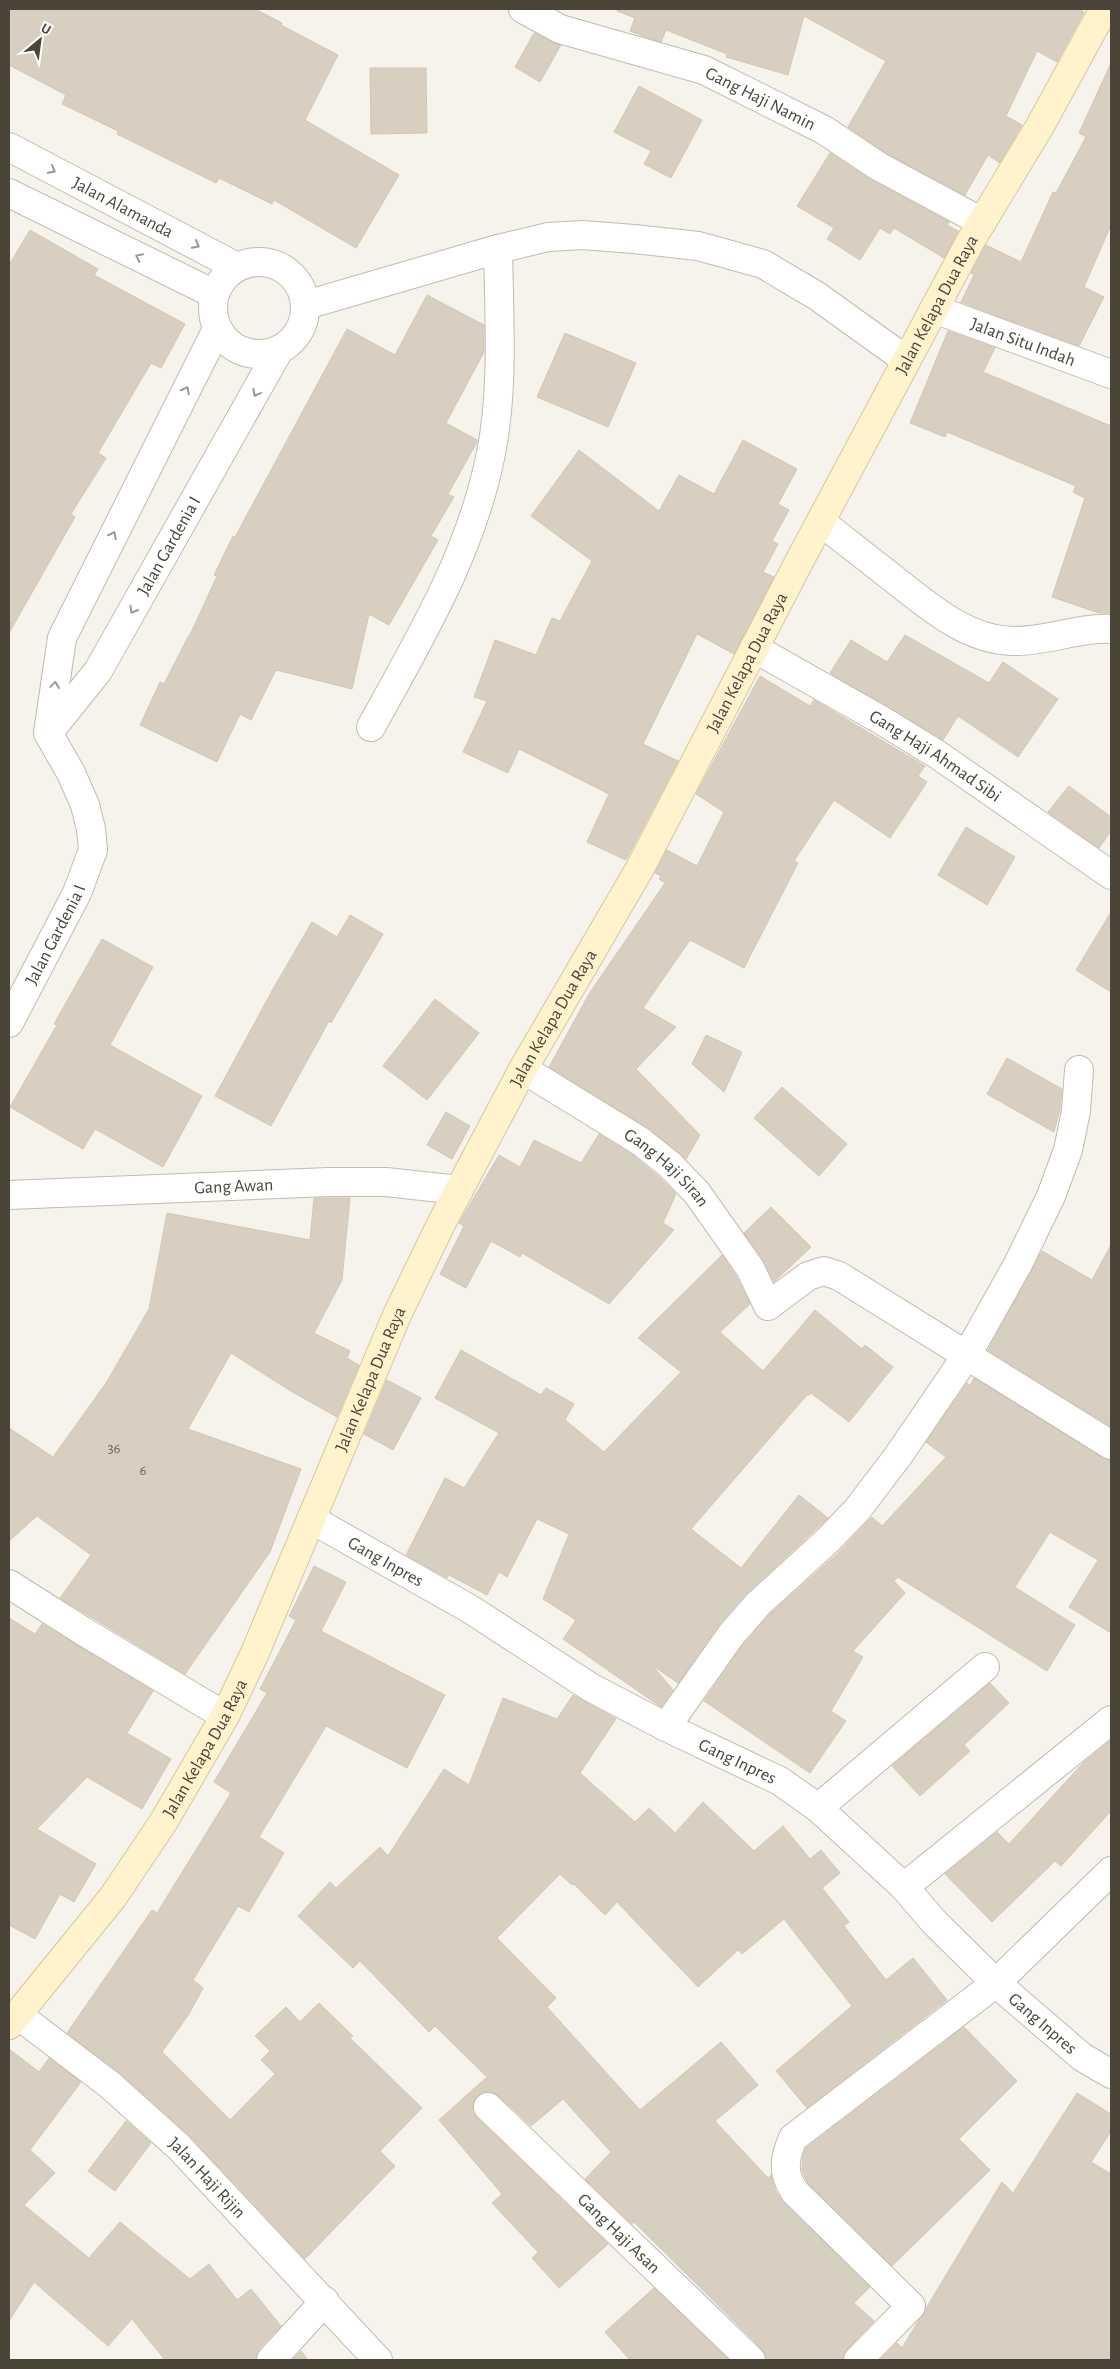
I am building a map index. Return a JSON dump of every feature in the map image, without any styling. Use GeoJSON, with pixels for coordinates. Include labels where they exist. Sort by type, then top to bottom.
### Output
{"type":"FeatureCollection","features":[{"type":"Feature","properties":{"kind":"main road","name":"Jalan Kelapa Dua Raya"},"geometry":{"type":"LineString","coordinates":[[13,2020],[113,1897],[164,1821],[225,1716],[254,1655],[397,1315],[458,1190],[524,1069],[639,870],[906,360],[982,222],[1040,126],[1104,9]]}},
{"type":"Feature","properties":{"kind":"street","name":"Gang Haji Namin"},"geometry":{"type":"LineString","coordinates":[[523,9],[560,29],[704,70],[824,130],[878,166],[982,222]]}},
{"type":"Feature","properties":{"kind":"street","name":"Jalan Alamanda"},"geometry":{"type":"LineString","coordinates":[[10,151],[237,266]]}},
{"type":"Feature","properties":{"kind":"street","name":"Jalan Alamanda"},"geometry":{"type":"LineString","coordinates":[[9,193],[214,294]]}},
{"type":"Feature","properties":{"kind":"street"},"geometry":{"type":"LineString","coordinates":[[306,306],[498,249],[548,237],[582,235],[698,246],[729,253],[762,264],[799,284],[906,360]]}},
{"type":"Feature","properties":{"kind":"street"},"geometry":{"type":"LineString","coordinates":[[371,727],[424,632],[453,571],[469,535],[486,478],[492,452],[500,358],[498,249]]}},
{"type":"Feature","properties":{"kind":"street"},"geometry":{"type":"LineString","coordinates":[[255,261],[274,264],[290,273],[301,287],[306,306],[304,324],[294,340],[279,350],[262,355],[244,352],[228,343],[217,329],[212,312],[214,294],[223,278],[237,266],[255,261]]}},
{"type":"Feature","properties":{"kind":"street","name":"Jalan Situ Indah"},"geometry":{"type":"LineString","coordinates":[[934,309],[1111,374]]}},
{"type":"Feature","properties":{"kind":"street"},"geometry":{"type":"LineString","coordinates":[[48,733],[62,638],[217,329]]}},
{"type":"Feature","properties":{"kind":"street","name":"Jalan Gardenia I"},"geometry":{"type":"LineString","coordinates":[[9,1023],[77,893],[93,850],[91,829],[85,805],[48,733],[98,671],[279,350]]}},
{"type":"Feature","properties":{"kind":"street"},"geometry":{"type":"LineString","coordinates":[[821,522],[930,607],[961,626],[989,638],[1012,641],[1040,640],[1076,632],[1111,629]]}},
{"type":"Feature","properties":{"kind":"street","name":"Gang Haji Ahmad Sibi"},"geometry":{"type":"LineString","coordinates":[[754,648],[881,720],[938,755],[1111,875]]}},
{"type":"Feature","properties":{"kind":"street","name":"Gang Haji Siran"},"geometry":{"type":"LineString","coordinates":[[524,1069],[640,1141],[670,1165],[697,1193],[745,1262],[768,1306],[808,1276],[824,1271],[845,1280],[967,1355]]}},
{"type":"Feature","properties":{"kind":"street"},"geometry":{"type":"LineString","coordinates":[[666,1727],[736,1628],[758,1604],[827,1541],[857,1510],[898,1456],[967,1355],[1018,1264],[1051,1196],[1068,1150],[1076,1111],[1079,1070]]}},
{"type":"Feature","properties":{"kind":"street","name":"Gang Awan"},"geometry":{"type":"LineString","coordinates":[[9,1195],[329,1182],[386,1182],[458,1190]]}},
{"type":"Feature","properties":{"kind":"street"},"geometry":{"type":"LineString","coordinates":[[967,1355],[1111,1445]]}},
{"type":"Feature","properties":{"kind":"street","name":"Gang Inpres"},"geometry":{"type":"LineString","coordinates":[[311,1519],[470,1609],[590,1687],[666,1727],[780,1781],[818,1808],[904,1887],[935,1923],[996,1983],[1082,2057],[1111,2074]]}},
{"type":"Feature","properties":{"kind":"street"},"geometry":{"type":"LineString","coordinates":[[9,1584],[83,1631],[225,1716]]}},
{"type":"Feature","properties":{"kind":"street"},"geometry":{"type":"LineString","coordinates":[[818,1808],[985,1667]]}},
{"type":"Feature","properties":{"kind":"street"},"geometry":{"type":"LineString","coordinates":[[904,1887],[1111,1720]]}},
{"type":"Feature","properties":{"kind":"street"},"geometry":{"type":"LineString","coordinates":[[858,2360],[911,2306],[795,2192],[788,2182],[785,2171],[788,2149],[794,2138],[996,1983],[1111,1871]]}},
{"type":"Feature","properties":{"kind":"street","name":"Jalan Haji Rijin"},"geometry":{"type":"LineString","coordinates":[[13,2020],[110,2085],[180,2147],[378,2360]]}},
{"type":"Feature","properties":{"kind":"street","name":"Gang Haji Asan"},"geometry":{"type":"LineString","coordinates":[[488,2107],[751,2360]]}},
{"type":"Feature","properties":{"kind":"street"},"geometry":{"type":"LineString","coordinates":[[271,2360],[325,2301]]}},
{"type":"Feature","properties":{"kind":"building"},"geometry":{"type":"Polygon","coordinates":[[[9,9],[255,9],[338,55],[305,120],[399,175],[356,248],[274,200],[272,204],[219,178],[216,183],[117,134],[118,131],[62,104],[66,95],[9,65],[9,9]]]}},
{"type":"Feature","properties":{"kind":"building"},"geometry":{"type":"Polygon","coordinates":[[[617,9],[1078,9],[1084,12],[1057,62],[1037,51],[1006,116],[1022,125],[1000,163],[988,155],[965,195],[886,153],[848,127],[886,61],[804,16],[788,75],[726,57],[727,54],[666,30],[661,42],[630,31],[635,18],[617,11],[617,9]]]}},
{"type":"Feature","properties":{"kind":"building"},"geometry":{"type":"Polygon","coordinates":[[[534,33],[561,45],[540,82],[515,67],[534,33]]]}},
{"type":"Feature","properties":{"kind":"building"},"geometry":{"type":"Polygon","coordinates":[[[1111,63],[1111,225],[1084,287],[1104,297],[1079,346],[961,302],[974,275],[971,273],[986,245],[1021,262],[1053,192],[1056,193],[1086,137],[1079,133],[1111,63]]]}},
{"type":"Feature","properties":{"kind":"building"},"geometry":{"type":"Polygon","coordinates":[[[370,68],[426,68],[427,133],[371,134],[370,68]]]}},
{"type":"Feature","properties":{"kind":"building"},"geometry":{"type":"Polygon","coordinates":[[[639,86],[702,120],[671,178],[644,164],[651,151],[614,132],[639,86]]]}},
{"type":"Feature","properties":{"kind":"building"},"geometry":{"type":"Polygon","coordinates":[[[830,153],[871,180],[949,222],[947,225],[958,231],[944,258],[894,228],[890,234],[880,228],[860,260],[827,239],[834,228],[797,206],[830,153]]]}},
{"type":"Feature","properties":{"kind":"building"},"geometry":{"type":"Polygon","coordinates":[[[30,230],[98,269],[94,275],[185,324],[161,368],[151,363],[98,453],[106,458],[71,514],[75,517],[9,633],[9,265],[30,230]]]}},
{"type":"Feature","properties":{"kind":"building"},"geometry":{"type":"Polygon","coordinates":[[[427,295],[484,325],[484,352],[446,423],[477,440],[477,442],[448,494],[454,497],[431,536],[438,540],[389,625],[369,614],[352,689],[276,670],[251,720],[240,714],[217,762],[140,725],[160,682],[164,684],[190,635],[217,576],[214,575],[233,536],[235,537],[347,329],[395,355],[427,295]]]}},
{"type":"Feature","properties":{"kind":"building"},"geometry":{"type":"Polygon","coordinates":[[[948,331],[995,348],[983,372],[1111,426],[1111,613],[1099,613],[1052,597],[1085,498],[1073,492],[1076,486],[947,432],[945,437],[910,423],[948,331]]]}},
{"type":"Feature","properties":{"kind":"building"},"geometry":{"type":"Polygon","coordinates":[[[565,333],[636,363],[608,427],[537,397],[565,333]]]}},
{"type":"Feature","properties":{"kind":"building"},"geometry":{"type":"Polygon","coordinates":[[[743,440],[797,469],[778,504],[789,510],[772,541],[778,544],[763,572],[774,577],[734,654],[697,634],[643,744],[678,761],[626,860],[587,842],[609,794],[519,749],[508,773],[463,752],[487,701],[474,697],[495,640],[536,655],[552,618],[560,621],[592,561],[531,516],[579,450],[659,511],[679,475],[714,494],[743,440]]]}},
{"type":"Feature","properties":{"kind":"building"},"geometry":{"type":"Polygon","coordinates":[[[905,635],[989,683],[1003,662],[1058,699],[1018,757],[958,716],[943,740],[830,673],[851,640],[887,662],[905,635]]]}},
{"type":"Feature","properties":{"kind":"building"},"geometry":{"type":"Polygon","coordinates":[[[760,676],[810,706],[814,700],[925,766],[918,776],[927,782],[890,838],[834,800],[794,861],[798,863],[744,968],[690,940],[643,1008],[676,1027],[636,1069],[700,1135],[686,1159],[648,1128],[549,1067],[589,994],[665,883],[659,879],[661,876],[655,873],[667,850],[697,866],[724,812],[696,794],[760,676]]]}},
{"type":"Feature","properties":{"kind":"building"},"geometry":{"type":"Polygon","coordinates":[[[1069,786],[1111,817],[1111,831],[1099,848],[1048,812],[1069,786]]]}},
{"type":"Feature","properties":{"kind":"building"},"geometry":{"type":"Polygon","coordinates":[[[966,827],[1015,857],[987,905],[938,875],[966,827]]]}},
{"type":"Feature","properties":{"kind":"building"},"geometry":{"type":"Polygon","coordinates":[[[1111,912],[1111,992],[1076,970],[1111,912]]]}},
{"type":"Feature","properties":{"kind":"building"},"geometry":{"type":"Polygon","coordinates":[[[350,915],[383,934],[331,1023],[329,1021],[271,1126],[215,1096],[312,922],[337,937],[350,915]]]}},
{"type":"Feature","properties":{"kind":"building"},"geometry":{"type":"Polygon","coordinates":[[[102,939],[153,967],[110,1045],[202,1096],[163,1167],[95,1129],[83,1149],[10,1107],[57,1025],[54,1024],[102,939]]]}},
{"type":"Feature","properties":{"kind":"building"},"geometry":{"type":"Polygon","coordinates":[[[435,999],[479,1033],[427,1100],[383,1066],[435,999]]]}},
{"type":"Feature","properties":{"kind":"building"},"geometry":{"type":"Polygon","coordinates":[[[706,1035],[742,1052],[724,1092],[692,1064],[706,1035]]]}},
{"type":"Feature","properties":{"kind":"building"},"geometry":{"type":"Polygon","coordinates":[[[1007,1058],[1062,1089],[1060,1109],[1054,1132],[987,1094],[1007,1058]]]}},
{"type":"Feature","properties":{"kind":"building"},"geometry":{"type":"Polygon","coordinates":[[[782,1087],[847,1144],[819,1176],[754,1118],[782,1087]]]}},
{"type":"Feature","properties":{"kind":"building"},"geometry":{"type":"Polygon","coordinates":[[[446,1112],[470,1126],[452,1159],[427,1145],[446,1112]]]}},
{"type":"Feature","properties":{"kind":"building"},"geometry":{"type":"Polygon","coordinates":[[[599,1134],[631,1154],[676,1194],[663,1223],[674,1230],[609,1304],[522,1253],[520,1257],[491,1241],[466,1288],[440,1274],[464,1226],[459,1223],[499,1155],[520,1167],[534,1140],[581,1163],[599,1134]]]}},
{"type":"Feature","properties":{"kind":"building"},"geometry":{"type":"Polygon","coordinates":[[[314,1198],[350,1198],[342,1280],[314,1333],[350,1351],[347,1358],[359,1365],[337,1417],[289,1390],[231,1353],[188,1429],[301,1469],[270,1552],[185,1674],[60,1598],[91,1555],[37,1516],[9,1541],[9,1428],[53,1457],[106,1383],[149,1309],[167,1213],[310,1240],[314,1198]]]}},
{"type":"Feature","properties":{"kind":"building"},"geometry":{"type":"Polygon","coordinates":[[[771,1207],[811,1247],[774,1282],[763,1259],[744,1233],[771,1207]]]}},
{"type":"Feature","properties":{"kind":"building"},"geometry":{"type":"Polygon","coordinates":[[[1111,1245],[1111,1427],[988,1350],[1042,1251],[1092,1280],[1111,1245]]]}},
{"type":"Feature","properties":{"kind":"building"},"geometry":{"type":"Polygon","coordinates":[[[722,1255],[736,1276],[750,1304],[720,1332],[763,1371],[815,1310],[862,1349],[865,1345],[893,1367],[849,1422],[811,1393],[807,1395],[691,1529],[741,1568],[799,1495],[828,1518],[746,1594],[718,1626],[678,1683],[652,1665],[673,1690],[661,1707],[563,1639],[576,1620],[543,1599],[569,1534],[537,1519],[507,1577],[499,1572],[487,1595],[449,1575],[447,1578],[406,1555],[445,1478],[464,1488],[499,1433],[435,1398],[461,1350],[541,1395],[546,1388],[574,1404],[565,1420],[604,1452],[681,1372],[638,1338],[722,1255]]]}},
{"type":"Feature","properties":{"kind":"building"},"geometry":{"type":"Polygon","coordinates":[[[974,1378],[1103,1458],[1111,1460],[1111,1633],[1069,1607],[1098,1560],[1050,1532],[1015,1587],[1075,1625],[1047,1671],[898,1577],[894,1581],[905,1593],[853,1651],[863,1657],[831,1711],[846,1721],[810,1773],[704,1701],[743,1645],[769,1615],[838,1553],[872,1517],[882,1526],[946,1457],[926,1442],[967,1383],[970,1386],[974,1378]]]}},
{"type":"Feature","properties":{"kind":"building"},"geometry":{"type":"Polygon","coordinates":[[[387,1380],[421,1398],[393,1450],[364,1434],[387,1380]]]}},
{"type":"Feature","properties":{"kind":"building"},"geometry":{"type":"Polygon","coordinates":[[[314,1566],[346,1582],[321,1631],[445,1695],[407,1768],[326,1726],[259,1837],[284,1853],[249,1912],[238,1906],[193,1980],[203,1988],[189,2014],[162,2052],[230,2120],[275,2074],[261,2060],[270,2051],[255,2036],[286,2007],[300,2022],[319,2003],[353,2036],[350,2038],[422,2108],[380,2151],[395,2166],[305,2259],[189,2135],[120,2073],[67,2033],[152,1910],[157,1913],[231,1793],[214,1782],[267,1693],[260,1689],[296,1620],[289,1616],[314,1566]]]}},
{"type":"Feature","properties":{"kind":"building"},"geometry":{"type":"Polygon","coordinates":[[[9,1618],[35,1634],[42,1624],[153,1691],[127,1733],[171,1759],[142,1809],[87,1777],[37,1829],[96,1864],[74,1902],[60,1894],[35,1939],[9,1925],[9,1618]]]}},
{"type":"Feature","properties":{"kind":"building"},"geometry":{"type":"Polygon","coordinates":[[[990,1683],[1009,1703],[964,1745],[970,1751],[920,1796],[892,1766],[990,1683]]]}},
{"type":"Feature","properties":{"kind":"building"},"geometry":{"type":"Polygon","coordinates":[[[573,1695],[616,1719],[580,1773],[635,1822],[649,1808],[675,1833],[703,1802],[754,1851],[783,1826],[810,1859],[821,1850],[840,1873],[822,1888],[849,1922],[844,1926],[886,1980],[913,1958],[947,2000],[807,2108],[776,2071],[852,2006],[784,1919],[742,1954],[738,1950],[698,1987],[617,1902],[605,1915],[574,1884],[572,1885],[560,1874],[497,1938],[556,1998],[547,2007],[640,2110],[721,2042],[758,2085],[715,2121],[768,2178],[771,2175],[776,2192],[784,2203],[870,2287],[854,2303],[874,2321],[847,2349],[843,2360],[766,2360],[762,2349],[634,2222],[632,2224],[585,2179],[611,2152],[563,2099],[531,2126],[499,2096],[491,2092],[483,2092],[476,2097],[473,2104],[473,2112],[477,2118],[608,2244],[559,2288],[532,2258],[538,2252],[492,2203],[502,2194],[439,2120],[487,2077],[435,2026],[429,2032],[360,1961],[353,1968],[298,1916],[330,1882],[336,1888],[380,1847],[388,1856],[444,1769],[469,1785],[503,1698],[557,1719],[573,1695]]]}},
{"type":"Feature","properties":{"kind":"building"},"geometry":{"type":"Polygon","coordinates":[[[1111,1740],[1111,1811],[1061,1866],[1055,1861],[992,1922],[945,1874],[997,1832],[1009,1844],[1083,1763],[1111,1740]]]}},
{"type":"Feature","properties":{"kind":"building"},"geometry":{"type":"Polygon","coordinates":[[[964,2027],[1017,2081],[959,2139],[990,2170],[892,2266],[807,2182],[802,2170],[803,2156],[806,2148],[964,2027]]]}},
{"type":"Feature","properties":{"kind":"building"},"geometry":{"type":"Polygon","coordinates":[[[9,2049],[39,2072],[49,2058],[81,2082],[30,2150],[55,2173],[24,2205],[89,2258],[120,2222],[190,2279],[209,2264],[237,2300],[251,2289],[281,2326],[259,2349],[256,2360],[165,2360],[132,2319],[108,2346],[34,2282],[9,2321],[9,2049]]]}},
{"type":"Feature","properties":{"kind":"building"},"geometry":{"type":"Polygon","coordinates":[[[1077,2093],[1111,2114],[1111,2131],[1091,2162],[1111,2174],[1111,2360],[880,2360],[897,2343],[902,2348],[1002,2182],[1013,2193],[1077,2093]]]}},
{"type":"Feature","properties":{"kind":"building"},"geometry":{"type":"Polygon","coordinates":[[[126,2121],[151,2143],[115,2191],[88,2171],[126,2121]]]}},
{"type":"Feature","properties":{"kind":"building"},"geometry":{"type":"Polygon","coordinates":[[[654,2288],[729,2360],[630,2360],[605,2332],[654,2288]]]}},
{"type":"Feature","properties":{"kind":"building"},"geometry":{"type":"Polygon","coordinates":[[[301,2351],[308,2360],[292,2360],[301,2351]]]}}]}
